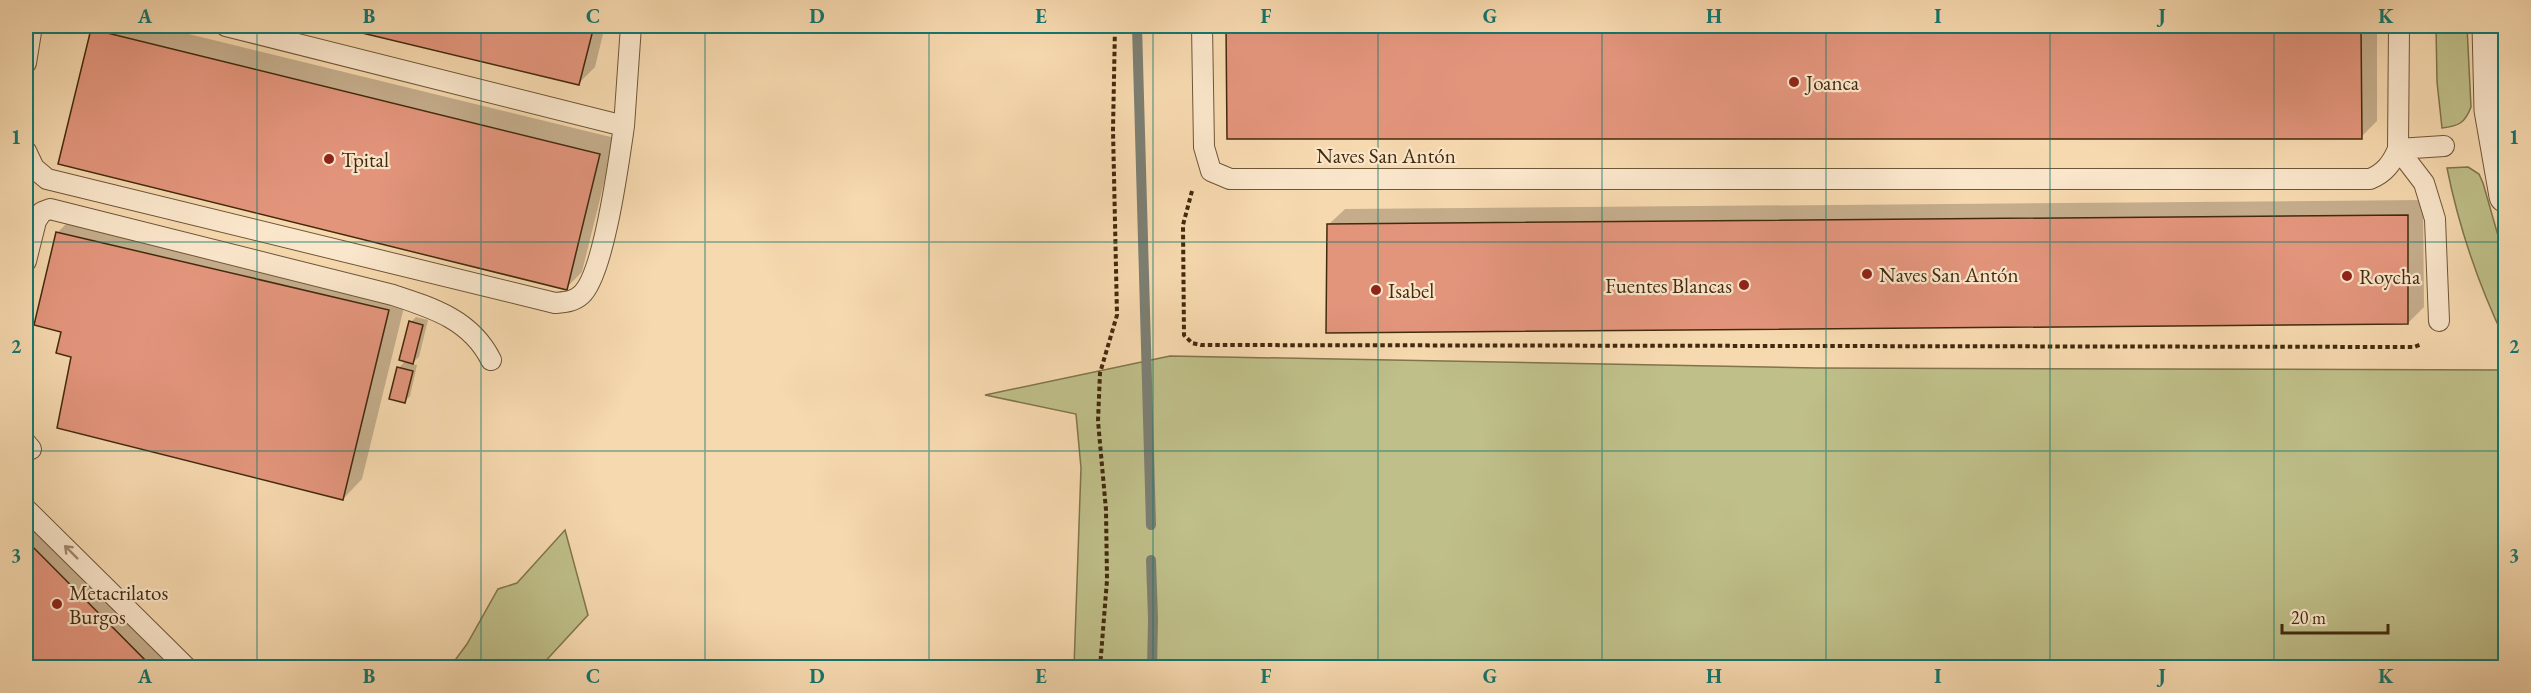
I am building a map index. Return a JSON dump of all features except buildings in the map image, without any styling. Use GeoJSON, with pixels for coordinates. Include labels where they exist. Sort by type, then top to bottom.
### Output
{"type":"FeatureCollection","features":[{"type":"Feature","properties":{"kind":"street"},"geometry":{"type":"LineString","coordinates":[[2489,26],[2491,110],[2505,196]]}},
{"type":"Feature","properties":{"kind":"lane"},"geometry":{"type":"LineString","coordinates":[[26,63],[32,26]]}},
{"type":"Feature","properties":{"kind":"lane"},"geometry":{"type":"LineString","coordinates":[[226,26],[624,126]]}},
{"type":"Feature","properties":{"kind":"lane"},"geometry":{"type":"LineString","coordinates":[[26,152],[34,168],[47,179],[555,303],[570,302],[582,294],[591,281],[607,226],[624,126],[631,26]]}},
{"type":"Feature","properties":{"kind":"lane"},"geometry":{"type":"LineString","coordinates":[[1202,26],[1204,147],[1210,171]]}},
{"type":"Feature","properties":{"kind":"lane"},"geometry":{"type":"LineString","coordinates":[[2399,26],[2398,149],[2424,183],[2435,219],[2439,321]]}},
{"type":"Feature","properties":{"kind":"lane"},"geometry":{"type":"LineString","coordinates":[[2398,149],[2444,146]]}},
{"type":"Feature","properties":{"kind":"lane","name":"Naves San Antón"},"geometry":{"type":"LineString","coordinates":[[1210,171],[1230,179],[2370,179],[2380,175],[2392,163],[2398,149]]}},
{"type":"Feature","properties":{"kind":"lane"},"geometry":{"type":"LineString","coordinates":[[26,261],[31,219],[50,208],[393,295],[424,305],[467,328],[482,342],[491,360]]}},
{"type":"Feature","properties":{"kind":"lane"},"geometry":{"type":"LineString","coordinates":[[26,509],[187,668]]}},
{"type":"Feature","properties":{"kind":"path"},"geometry":{"type":"LineString","coordinates":[[1100,668],[1107,580],[1106,510],[1098,411],[1100,373],[1118,315],[1113,130],[1115,26]]}},
{"type":"Feature","properties":{"kind":"path"},"geometry":{"type":"LineString","coordinates":[[1210,171],[1192,192],[1183,225],[1184,335],[1192,343],[1201,345],[2414,348],[2434,338],[2439,321]]}},
{"type":"Feature","properties":{"kind":"green space"},"geometry":{"type":"Polygon","coordinates":[[[2436,26],[2467,26],[2471,107],[2461,123],[2442,128],[2437,82],[2436,26]]]}},
{"type":"Feature","properties":{"kind":"green space"},"geometry":{"type":"Polygon","coordinates":[[[2468,167],[2479,174],[2483,183],[2505,260],[2505,340],[2471,256],[2457,213],[2447,168],[2468,167]]]}},
{"type":"Feature","properties":{"kind":"green space"},"geometry":{"type":"Polygon","coordinates":[[[1170,356],[1816,368],[2505,370],[2505,667],[1074,667],[1081,468],[1076,414],[985,395],[1170,356]]]}},
{"type":"Feature","properties":{"kind":"green space"},"geometry":{"type":"Polygon","coordinates":[[[565,530],[588,615],[540,667],[450,667],[467,644],[498,589],[517,583],[565,530]]]}},
{"type":"Feature","properties":{"kind":"waterway"},"geometry":{"type":"LineString","coordinates":[[1137,26],[1151,525]]}},
{"type":"Feature","properties":{"kind":"waterway"},"geometry":{"type":"LineString","coordinates":[[1151,560],[1152,668]]}},
{"type":"Feature","properties":{"kind":"place","name":"Joanca"},"geometry":{"type":"Point","coordinates":[1794,82]}},
{"type":"Feature","properties":{"kind":"place","name":"Tpital"},"geometry":{"type":"Point","coordinates":[329,159]}},
{"type":"Feature","properties":{"kind":"place","name":"Naves San Antón"},"geometry":{"type":"Point","coordinates":[1867,274]}},
{"type":"Feature","properties":{"kind":"place","name":"Roycha"},"geometry":{"type":"Point","coordinates":[2347,276]}},
{"type":"Feature","properties":{"kind":"place","name":"Fuentes Blancas"},"geometry":{"type":"Point","coordinates":[1744,285]}},
{"type":"Feature","properties":{"kind":"place","name":"Isabel"},"geometry":{"type":"Point","coordinates":[1376,290]}},
{"type":"Feature","properties":{"kind":"place","name":"Metacrilatos Burgos"},"geometry":{"type":"Point","coordinates":[57,604]}}]}
